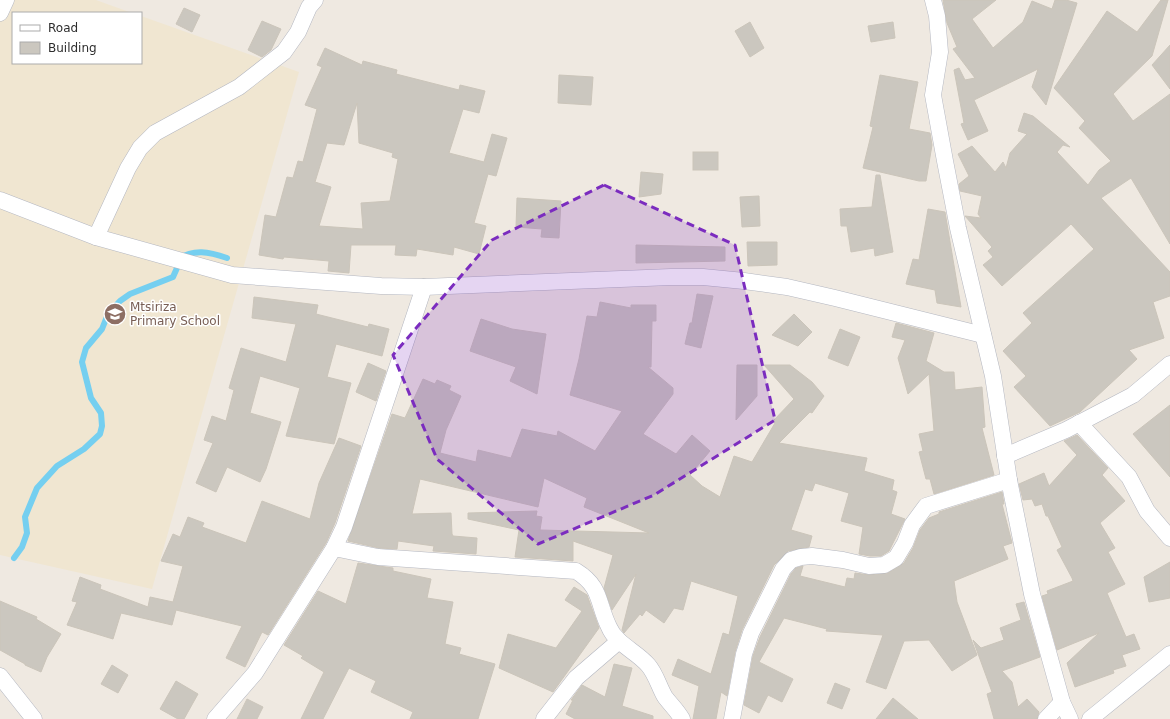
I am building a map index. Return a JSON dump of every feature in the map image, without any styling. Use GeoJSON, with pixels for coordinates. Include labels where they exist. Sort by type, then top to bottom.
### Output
{"type":"FeatureCollection","features":[{"type":"Feature","properties":{"kind":"street"},"geometry":{"type":"LineString","coordinates":[[0,13],[6,0]]}},
{"type":"Feature","properties":{"kind":"street"},"geometry":{"type":"LineString","coordinates":[[932,0],[937,16],[940,52],[933,95],[958,228],[993,376],[1009,480],[1032,594],[1062,702],[1070,719]]}},
{"type":"Feature","properties":{"kind":"street"},"geometry":{"type":"LineString","coordinates":[[96,237],[128,168],[140,148],[155,133],[239,86],[284,52],[298,32],[312,2]]}},
{"type":"Feature","properties":{"kind":"street"},"geometry":{"type":"LineString","coordinates":[[0,200],[96,237],[232,275],[381,286],[424,287],[703,277],[787,287],[983,335]]}},
{"type":"Feature","properties":{"kind":"street"},"geometry":{"type":"LineString","coordinates":[[215,719],[255,673],[334,548],[344,527],[424,287]]}},
{"type":"Feature","properties":{"kind":"street"},"geometry":{"type":"LineString","coordinates":[[1005,456],[1079,423],[1133,395],[1170,364]]}},
{"type":"Feature","properties":{"kind":"street"},"geometry":{"type":"LineString","coordinates":[[1079,423],[1129,477],[1147,511],[1170,538]]}},
{"type":"Feature","properties":{"kind":"street"},"geometry":{"type":"LineString","coordinates":[[732,719],[744,654],[751,633],[783,570],[792,560],[812,556],[843,560],[869,566],[884,565],[896,558],[905,543],[912,525],[926,506],[1009,480]]}},
{"type":"Feature","properties":{"kind":"street"},"geometry":{"type":"LineString","coordinates":[[334,548],[378,557],[576,571],[588,579],[596,590],[609,628],[619,641],[635,652],[649,665],[666,698],[677,709],[682,719]]}},
{"type":"Feature","properties":{"kind":"street"},"geometry":{"type":"LineString","coordinates":[[544,719],[576,678],[619,641]]}},
{"type":"Feature","properties":{"kind":"street"},"geometry":{"type":"LineString","coordinates":[[1090,719],[1170,654]]}},
{"type":"Feature","properties":{"kind":"street"},"geometry":{"type":"LineString","coordinates":[[0,676],[34,719]]}},
{"type":"Feature","properties":{"kind":"street"},"geometry":{"type":"LineString","coordinates":[[1046,719],[1062,702]]}},
{"type":"Feature","properties":{"kind":"highlighted area"},"geometry":{"type":"Polygon","coordinates":[[[604,185],[735,245],[775,420],[654,495],[538,544],[437,459],[393,355],[492,240],[604,185]]]}},
{"type":"Feature","properties":{"kind":"shaded area","name":"Mtsiriza Primary School"},"geometry":{"type":"Polygon","coordinates":[[[0,0],[96,0],[129,12],[12,12],[12,64],[142,64],[142,16],[299,72],[152,589],[0,555],[0,0]]]}},
{"type":"Feature","properties":{"kind":"building"},"geometry":{"type":"Polygon","coordinates":[[[943,0],[996,0],[972,19],[993,48],[1023,22],[1032,1],[1052,9],[1055,0],[1066,0],[1077,3],[1046,105],[1032,87],[1038,69],[974,100],[988,131],[968,140],[961,124],[964,123],[954,70],[959,68],[965,80],[975,78],[953,49],[957,47],[947,23],[943,0]]]}},
{"type":"Feature","properties":{"kind":"building"},"geometry":{"type":"Polygon","coordinates":[[[1161,0],[1168,0],[1152,56],[1113,94],[1133,121],[1170,94],[1170,244],[1131,178],[1101,198],[1170,272],[1170,296],[1153,302],[1164,338],[1129,350],[1137,359],[1080,412],[1050,426],[1014,387],[1026,376],[1003,351],[1032,323],[1023,313],[1094,249],[1071,224],[1002,286],[983,265],[993,257],[988,251],[992,247],[965,216],[981,218],[978,214],[982,196],[960,191],[959,184],[969,176],[958,154],[972,146],[995,172],[1003,162],[1006,168],[1010,153],[1027,134],[1018,131],[1024,113],[1033,116],[1070,147],[1063,145],[1057,152],[1088,185],[1099,170],[1111,161],[1079,128],[1085,121],[1054,88],[1107,11],[1137,32],[1161,0]]]}},
{"type":"Feature","properties":{"kind":"building"},"geometry":{"type":"Polygon","coordinates":[[[184,8],[200,15],[192,32],[176,24],[184,8]]]}},
{"type":"Feature","properties":{"kind":"building"},"geometry":{"type":"Polygon","coordinates":[[[262,21],[281,29],[271,50],[262,57],[248,50],[262,21]]]}},
{"type":"Feature","properties":{"kind":"building"},"geometry":{"type":"Polygon","coordinates":[[[750,22],[764,48],[750,57],[735,31],[750,22]]]}},
{"type":"Feature","properties":{"kind":"building"},"geometry":{"type":"Polygon","coordinates":[[[893,22],[895,38],[871,42],[868,26],[893,22]]]}},
{"type":"Feature","properties":{"kind":"building"},"geometry":{"type":"Polygon","coordinates":[[[1170,45],[1170,89],[1152,65],[1170,45]]]}},
{"type":"Feature","properties":{"kind":"building"},"geometry":{"type":"Polygon","coordinates":[[[325,48],[362,65],[363,61],[397,70],[396,74],[459,90],[460,85],[485,91],[479,113],[463,109],[449,153],[484,162],[492,134],[507,138],[496,176],[488,174],[474,223],[486,226],[479,254],[454,247],[453,255],[417,249],[416,256],[395,255],[396,245],[351,245],[349,273],[328,271],[329,261],[284,257],[283,259],[259,255],[265,215],[276,217],[287,177],[293,178],[298,161],[303,162],[317,109],[305,105],[322,67],[317,65],[325,48]],[[357,103],[344,145],[327,143],[315,182],[331,187],[319,226],[363,229],[361,203],[390,201],[398,159],[392,157],[393,153],[359,143],[357,103]]]}},
{"type":"Feature","properties":{"kind":"building"},"geometry":{"type":"Polygon","coordinates":[[[559,75],[593,77],[591,105],[558,103],[559,75]]]}},
{"type":"Feature","properties":{"kind":"building"},"geometry":{"type":"Polygon","coordinates":[[[880,75],[918,82],[909,129],[930,133],[932,145],[926,181],[919,181],[863,168],[873,127],[870,126],[880,75]]]}},
{"type":"Feature","properties":{"kind":"building"},"geometry":{"type":"Polygon","coordinates":[[[693,152],[718,152],[718,170],[693,170],[693,152]]]}},
{"type":"Feature","properties":{"kind":"building"},"geometry":{"type":"Polygon","coordinates":[[[641,172],[663,174],[661,194],[639,197],[641,172]]]}},
{"type":"Feature","properties":{"kind":"building"},"geometry":{"type":"Polygon","coordinates":[[[876,175],[880,175],[893,252],[875,256],[874,248],[851,252],[847,226],[841,226],[840,209],[872,207],[876,175]]]}},
{"type":"Feature","properties":{"kind":"building"},"geometry":{"type":"Polygon","coordinates":[[[759,196],[760,226],[742,227],[740,197],[759,196]]]}},
{"type":"Feature","properties":{"kind":"building"},"geometry":{"type":"Polygon","coordinates":[[[517,198],[561,201],[559,238],[541,237],[542,229],[516,227],[517,198]]]}},
{"type":"Feature","properties":{"kind":"building"},"geometry":{"type":"Polygon","coordinates":[[[928,209],[945,212],[961,307],[937,303],[935,290],[906,284],[913,259],[919,260],[928,209]]]}},
{"type":"Feature","properties":{"kind":"building"},"geometry":{"type":"Polygon","coordinates":[[[747,242],[777,242],[777,265],[748,266],[747,242]]]}},
{"type":"Feature","properties":{"kind":"building"},"geometry":{"type":"Polygon","coordinates":[[[636,245],[725,247],[725,261],[636,263],[636,245]]]}},
{"type":"Feature","properties":{"kind":"building"},"geometry":{"type":"Polygon","coordinates":[[[697,294],[713,296],[701,348],[685,344],[690,323],[692,323],[697,294]]]}},
{"type":"Feature","properties":{"kind":"building"},"geometry":{"type":"Polygon","coordinates":[[[254,297],[318,305],[316,314],[368,327],[369,324],[389,329],[382,356],[336,344],[327,377],[351,383],[334,444],[286,436],[300,388],[260,376],[250,413],[281,422],[266,469],[260,482],[227,467],[216,492],[196,483],[213,443],[204,440],[212,416],[226,421],[234,390],[229,388],[241,348],[286,362],[296,324],[252,318],[254,297]]]}},
{"type":"Feature","properties":{"kind":"building"},"geometry":{"type":"Polygon","coordinates":[[[600,302],[631,308],[631,305],[656,305],[656,321],[652,321],[651,367],[648,367],[673,388],[673,394],[643,434],[676,454],[692,435],[710,451],[690,475],[702,486],[720,497],[734,456],[752,462],[775,423],[773,421],[794,399],[764,365],[790,365],[812,382],[824,396],[812,413],[810,412],[779,443],[867,458],[864,471],[894,480],[892,490],[897,492],[891,514],[905,519],[889,551],[881,556],[859,554],[863,527],[841,521],[849,493],[815,483],[812,491],[805,489],[791,530],[812,536],[809,547],[788,551],[774,565],[742,630],[735,652],[727,696],[721,692],[716,719],[693,719],[699,686],[672,675],[678,659],[711,674],[723,633],[729,635],[738,596],[691,581],[683,610],[674,608],[664,623],[646,610],[642,616],[640,614],[624,633],[622,630],[636,574],[612,610],[604,588],[613,555],[573,541],[573,561],[515,557],[519,530],[468,519],[468,513],[537,511],[536,516],[542,517],[540,530],[649,533],[584,507],[587,498],[544,478],[538,507],[420,479],[412,514],[451,513],[453,536],[477,538],[476,554],[433,551],[434,546],[398,541],[397,549],[379,548],[348,541],[392,414],[405,418],[423,379],[435,384],[437,380],[451,386],[449,390],[461,396],[446,430],[440,453],[476,462],[478,450],[511,458],[522,429],[557,436],[558,431],[595,451],[622,411],[570,395],[579,359],[587,316],[597,317],[600,302]]]}},
{"type":"Feature","properties":{"kind":"building"},"geometry":{"type":"Polygon","coordinates":[[[794,314],[812,332],[798,346],[772,335],[794,314]]]}},
{"type":"Feature","properties":{"kind":"building"},"geometry":{"type":"Polygon","coordinates":[[[481,319],[512,329],[546,334],[537,394],[510,381],[516,367],[470,351],[481,319]]]}},
{"type":"Feature","properties":{"kind":"building"},"geometry":{"type":"Polygon","coordinates":[[[896,323],[934,333],[926,361],[944,372],[954,372],[955,390],[982,387],[985,427],[982,428],[994,475],[934,494],[930,479],[926,479],[919,452],[923,451],[919,434],[934,431],[929,374],[908,394],[898,358],[905,340],[892,337],[896,323]]]}},
{"type":"Feature","properties":{"kind":"building"},"geometry":{"type":"Polygon","coordinates":[[[840,329],[860,337],[848,366],[828,358],[840,329]]]}},
{"type":"Feature","properties":{"kind":"building"},"geometry":{"type":"Polygon","coordinates":[[[368,363],[386,371],[376,401],[356,392],[368,363]]]}},
{"type":"Feature","properties":{"kind":"building"},"geometry":{"type":"Polygon","coordinates":[[[737,365],[757,365],[757,396],[736,420],[737,365]]]}},
{"type":"Feature","properties":{"kind":"building"},"geometry":{"type":"Polygon","coordinates":[[[1170,405],[1170,477],[1133,434],[1170,405]]]}},
{"type":"Feature","properties":{"kind":"building"},"geometry":{"type":"Polygon","coordinates":[[[1077,435],[1108,468],[1102,475],[1125,501],[1100,523],[1115,548],[1108,552],[1125,584],[1107,593],[1126,637],[1134,634],[1140,649],[1122,655],[1126,666],[1113,670],[1114,673],[1075,687],[1067,663],[1099,633],[1057,650],[1042,596],[1048,594],[1047,591],[1073,581],[1057,550],[1062,547],[1048,516],[1046,516],[1042,504],[1035,506],[1032,499],[1023,500],[1019,484],[1044,473],[1049,486],[1077,455],[1064,441],[1077,435]]]}},
{"type":"Feature","properties":{"kind":"building"},"geometry":{"type":"Polygon","coordinates":[[[339,438],[361,446],[335,523],[326,543],[268,635],[262,632],[245,667],[226,658],[242,626],[176,610],[172,625],[121,613],[113,639],[67,625],[77,602],[72,601],[80,577],[101,585],[100,589],[148,607],[150,597],[173,602],[183,566],[161,561],[173,534],[180,537],[188,517],[204,523],[202,527],[246,543],[262,501],[310,519],[319,483],[339,438]]]}},
{"type":"Feature","properties":{"kind":"building"},"geometry":{"type":"Polygon","coordinates":[[[1002,492],[1004,504],[1002,504],[1012,543],[1003,546],[1008,559],[954,581],[957,602],[977,655],[952,671],[929,640],[904,641],[886,689],[866,682],[883,635],[826,631],[827,629],[784,618],[759,662],[793,679],[782,702],[768,695],[759,713],[744,705],[753,656],[760,637],[791,574],[796,568],[803,566],[800,576],[845,587],[847,578],[854,579],[855,573],[869,575],[888,573],[904,563],[913,548],[920,530],[929,518],[939,514],[939,512],[1002,492]]]}},
{"type":"Feature","properties":{"kind":"building"},"geometry":{"type":"Polygon","coordinates":[[[1170,562],[1170,598],[1149,602],[1144,577],[1170,562]]]}},
{"type":"Feature","properties":{"kind":"building"},"geometry":{"type":"Polygon","coordinates":[[[358,563],[393,568],[393,571],[431,579],[427,598],[453,602],[445,644],[461,648],[459,654],[495,664],[478,719],[410,719],[413,712],[371,692],[376,681],[349,668],[323,719],[301,719],[324,672],[301,658],[303,656],[284,645],[318,591],[346,604],[358,563]]]}},
{"type":"Feature","properties":{"kind":"building"},"geometry":{"type":"Polygon","coordinates":[[[574,587],[587,595],[599,628],[553,692],[499,668],[508,634],[556,648],[582,611],[565,600],[574,587]]]}},
{"type":"Feature","properties":{"kind":"building"},"geometry":{"type":"Polygon","coordinates":[[[0,601],[37,617],[36,619],[61,634],[47,657],[41,672],[25,665],[0,650],[0,601]]]}},
{"type":"Feature","properties":{"kind":"building"},"geometry":{"type":"Polygon","coordinates":[[[1024,602],[1040,657],[1002,671],[1012,682],[1018,707],[1027,699],[1039,712],[1037,719],[994,719],[987,694],[992,692],[973,640],[981,648],[1004,640],[1000,628],[1021,620],[1016,604],[1024,602]]]}},
{"type":"Feature","properties":{"kind":"building"},"geometry":{"type":"Polygon","coordinates":[[[614,664],[632,668],[622,706],[653,716],[653,719],[575,719],[566,714],[573,700],[571,700],[582,685],[605,697],[614,664]]]}},
{"type":"Feature","properties":{"kind":"building"},"geometry":{"type":"Polygon","coordinates":[[[112,665],[128,675],[118,693],[101,684],[112,665]]]}},
{"type":"Feature","properties":{"kind":"building"},"geometry":{"type":"Polygon","coordinates":[[[176,681],[198,694],[184,719],[178,719],[160,709],[176,681]]]}},
{"type":"Feature","properties":{"kind":"building"},"geometry":{"type":"Polygon","coordinates":[[[835,683],[850,689],[842,709],[827,703],[835,683]]]}},
{"type":"Feature","properties":{"kind":"building"},"geometry":{"type":"Polygon","coordinates":[[[893,698],[918,719],[876,719],[893,698]]]}},
{"type":"Feature","properties":{"kind":"building"},"geometry":{"type":"Polygon","coordinates":[[[247,699],[263,707],[257,719],[237,719],[247,699]]]}},
{"type":"Feature","properties":{"kind":"waterway"},"geometry":{"type":"LineString","coordinates":[[14,558],[22,547],[27,533],[25,517],[37,488],[57,466],[84,449],[100,434],[102,426],[101,413],[91,398],[82,362],[86,348],[102,329],[108,314],[120,301],[130,294],[173,277],[177,268],[177,260],[183,256],[202,252],[227,258]]}},
{"type":"Feature","properties":{"kind":"place","name":"Mtsiriza Primary School"},"geometry":{"type":"Point","coordinates":[115,314]}}]}
